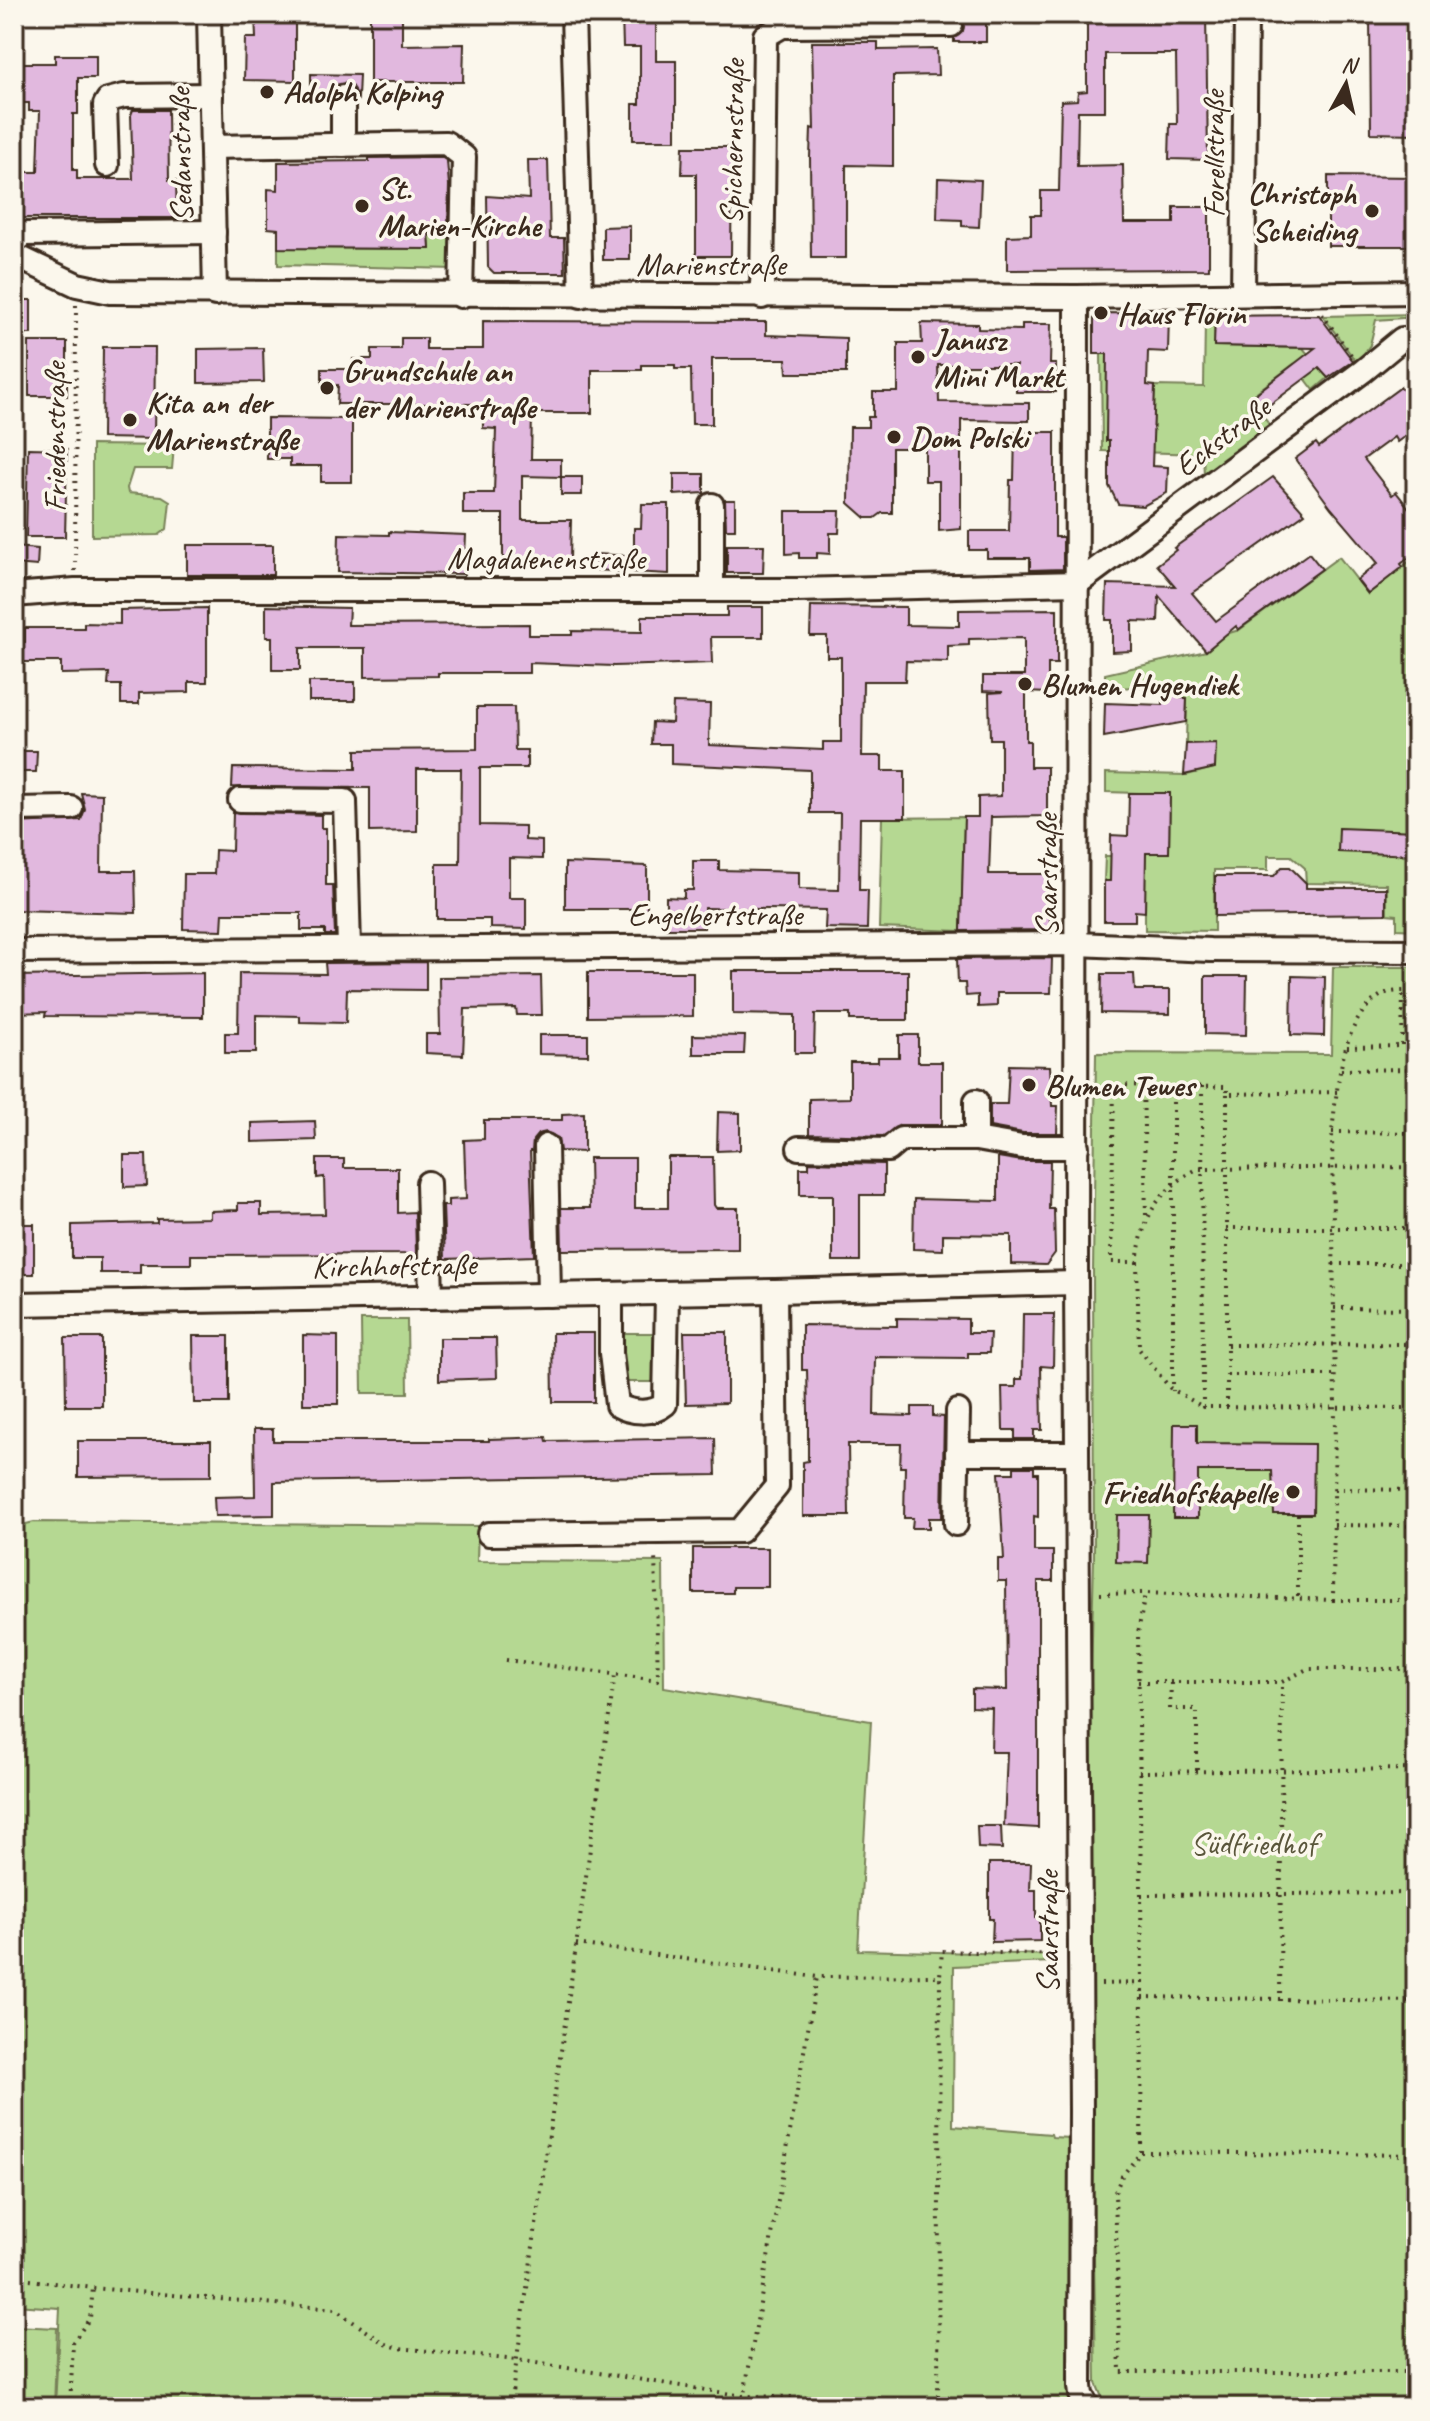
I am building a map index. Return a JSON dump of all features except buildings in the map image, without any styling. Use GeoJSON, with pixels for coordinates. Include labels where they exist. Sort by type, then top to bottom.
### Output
{"type":"FeatureCollection","features":[{"type":"Feature","properties":{"kind":"street","name":"Sedanstraße"},"geometry":{"type":"LineString","coordinates":[[209,14],[215,294]]}},
{"type":"Feature","properties":{"kind":"street"},"geometry":{"type":"LineString","coordinates":[[573,14],[581,296]]}},
{"type":"Feature","properties":{"kind":"street","name":"Spichernstraße"},"geometry":{"type":"LineString","coordinates":[[770,26],[803,14]]}},
{"type":"Feature","properties":{"kind":"street","name":"Forellstraße"},"geometry":{"type":"LineString","coordinates":[[1243,294],[1246,14]]}},
{"type":"Feature","properties":{"kind":"street","name":"Spichernstraße"},"geometry":{"type":"LineString","coordinates":[[770,26],[951,25]]}},
{"type":"Feature","properties":{"kind":"street","name":"Spichernstraße"},"geometry":{"type":"LineString","coordinates":[[762,297],[770,26]]}},
{"type":"Feature","properties":{"kind":"street"},"geometry":{"type":"LineString","coordinates":[[107,165],[105,105],[108,100],[124,96],[211,95]]}},
{"type":"Feature","properties":{"kind":"street"},"geometry":{"type":"LineString","coordinates":[[343,97],[343,145]]}},
{"type":"Feature","properties":{"kind":"street"},"geometry":{"type":"LineString","coordinates":[[212,147],[446,143],[464,157],[461,296]]}},
{"type":"Feature","properties":{"kind":"street"},"geometry":{"type":"LineString","coordinates":[[14,243],[24,234],[214,232]]}},
{"type":"Feature","properties":{"kind":"street","name":"Marienstraße"},"geometry":{"type":"LineString","coordinates":[[14,255],[77,285],[110,292],[762,297],[1077,297],[1416,292]]}},
{"type":"Feature","properties":{"kind":"street","name":"Saarstraße"},"geometry":{"type":"LineString","coordinates":[[1077,297],[1076,1283],[1080,2386],[1088,2407]]}},
{"type":"Feature","properties":{"kind":"street","name":"Eckstraße"},"geometry":{"type":"LineString","coordinates":[[1078,583],[1402,339]]}},
{"type":"Feature","properties":{"kind":"street"},"geometry":{"type":"LineString","coordinates":[[712,505],[712,590]]}},
{"type":"Feature","properties":{"kind":"street","name":"Magdalenenstraße"},"geometry":{"type":"LineString","coordinates":[[14,595],[75,590],[712,590],[1078,583]]}},
{"type":"Feature","properties":{"kind":"street"},"geometry":{"type":"LineString","coordinates":[[240,800],[345,801],[349,948]]}},
{"type":"Feature","properties":{"kind":"street"},"geometry":{"type":"LineString","coordinates":[[14,809],[71,808]]}},
{"type":"Feature","properties":{"kind":"street","name":"Engelbertstraße"},"geometry":{"type":"LineString","coordinates":[[14,951],[1078,944],[1210,950],[1416,951]]}},
{"type":"Feature","properties":{"kind":"street"},"geometry":{"type":"LineString","coordinates":[[976,1101],[976,1139]]}},
{"type":"Feature","properties":{"kind":"street"},"geometry":{"type":"LineString","coordinates":[[799,1148],[888,1150],[901,1139],[976,1139],[1022,1147],[1077,1147]]}},
{"type":"Feature","properties":{"kind":"street"},"geometry":{"type":"LineString","coordinates":[[546,1146],[549,1295]]}},
{"type":"Feature","properties":{"kind":"street"},"geometry":{"type":"LineString","coordinates":[[428,1183],[431,1297]]}},
{"type":"Feature","properties":{"kind":"street","name":"Kirchhofstraße"},"geometry":{"type":"LineString","coordinates":[[14,1304],[1076,1283]]}},
{"type":"Feature","properties":{"kind":"street"},"geometry":{"type":"LineString","coordinates":[[489,1534],[740,1531],[777,1486],[775,1291]]}},
{"type":"Feature","properties":{"kind":"street"},"geometry":{"type":"LineString","coordinates":[[611,1294],[611,1353],[617,1405],[627,1410],[644,1411],[658,1410],[665,1404],[667,1293]]}},
{"type":"Feature","properties":{"kind":"street"},"geometry":{"type":"LineString","coordinates":[[956,1524],[958,1411]]}},
{"type":"Feature","properties":{"kind":"street"},"geometry":{"type":"LineString","coordinates":[[957,1453],[1077,1453]]}},
{"type":"Feature","properties":{"kind":"path","name":"Friedenstraße"},"geometry":{"type":"LineString","coordinates":[[75,590],[77,285]]}},
{"type":"Feature","properties":{"kind":"path"},"geometry":{"type":"LineString","coordinates":[[1306,293],[1363,371]]}},
{"type":"Feature","properties":{"kind":"path"},"geometry":{"type":"LineString","coordinates":[[1347,1047],[1402,1046],[1403,991]]}},
{"type":"Feature","properties":{"kind":"path"},"geometry":{"type":"LineString","coordinates":[[1333,1600],[1335,1375],[1332,1132],[1337,1092],[1347,1047],[1359,1013],[1382,994],[1416,991]]}},
{"type":"Feature","properties":{"kind":"path"},"geometry":{"type":"LineString","coordinates":[[1402,1012],[1416,1013]]}},
{"type":"Feature","properties":{"kind":"path"},"geometry":{"type":"LineString","coordinates":[[1341,1070],[1416,1069]]}},
{"type":"Feature","properties":{"kind":"path"},"geometry":{"type":"LineString","coordinates":[[1137,1262],[1111,1262],[1114,1085],[1227,1087],[1227,1407]]}},
{"type":"Feature","properties":{"kind":"path"},"geometry":{"type":"LineString","coordinates":[[1143,1085],[1146,1222]]}},
{"type":"Feature","properties":{"kind":"path"},"geometry":{"type":"LineString","coordinates":[[1173,1086],[1173,1391]]}},
{"type":"Feature","properties":{"kind":"path"},"geometry":{"type":"LineString","coordinates":[[1202,1086],[1203,1407]]}},
{"type":"Feature","properties":{"kind":"path"},"geometry":{"type":"LineString","coordinates":[[1227,1094],[1337,1092]]}},
{"type":"Feature","properties":{"kind":"path"},"geometry":{"type":"LineString","coordinates":[[1332,1132],[1416,1133]]}},
{"type":"Feature","properties":{"kind":"path"},"geometry":{"type":"LineString","coordinates":[[1416,1167],[1202,1168],[1180,1178],[1148,1214],[1137,1262],[1139,1349],[1173,1391],[1203,1407],[1416,1408]]}},
{"type":"Feature","properties":{"kind":"path"},"geometry":{"type":"LineString","coordinates":[[1226,1228],[1416,1228]]}},
{"type":"Feature","properties":{"kind":"path"},"geometry":{"type":"LineString","coordinates":[[1333,1264],[1416,1264]]}},
{"type":"Feature","properties":{"kind":"path"},"geometry":{"type":"LineString","coordinates":[[1334,1308],[1416,1309]]}},
{"type":"Feature","properties":{"kind":"path"},"geometry":{"type":"LineString","coordinates":[[1227,1345],[1416,1344]]}},
{"type":"Feature","properties":{"kind":"path"},"geometry":{"type":"LineString","coordinates":[[1227,1375],[1335,1375]]}},
{"type":"Feature","properties":{"kind":"path"},"geometry":{"type":"LineString","coordinates":[[1334,1489],[1416,1490]]}},
{"type":"Feature","properties":{"kind":"path"},"geometry":{"type":"LineString","coordinates":[[1298,1514],[1298,1597]]}},
{"type":"Feature","properties":{"kind":"path"},"geometry":{"type":"LineString","coordinates":[[1334,1525],[1416,1526]]}},
{"type":"Feature","properties":{"kind":"path"},"geometry":{"type":"LineString","coordinates":[[506,1660],[658,1680],[655,1532]]}},
{"type":"Feature","properties":{"kind":"path"},"geometry":{"type":"LineString","coordinates":[[1145,1593],[1138,1633],[1141,2152],[1122,2176],[1115,2192],[1120,2372],[1416,2372]]}},
{"type":"Feature","properties":{"kind":"path"},"geometry":{"type":"LineString","coordinates":[[1077,1594],[1416,1600]]}},
{"type":"Feature","properties":{"kind":"path"},"geometry":{"type":"LineString","coordinates":[[1138,1682],[1282,1682],[1307,1669],[1416,1669]]}},
{"type":"Feature","properties":{"kind":"path"},"geometry":{"type":"LineString","coordinates":[[510,2407],[615,1674]]}},
{"type":"Feature","properties":{"kind":"path"},"geometry":{"type":"LineString","coordinates":[[1280,2001],[1282,1682]]}},
{"type":"Feature","properties":{"kind":"path"},"geometry":{"type":"LineString","coordinates":[[1171,1683],[1170,1709],[1197,1709],[1197,1772]]}},
{"type":"Feature","properties":{"kind":"path"},"geometry":{"type":"LineString","coordinates":[[1139,1772],[1416,1769]]}},
{"type":"Feature","properties":{"kind":"path"},"geometry":{"type":"LineString","coordinates":[[1141,1895],[1416,1893]]}},
{"type":"Feature","properties":{"kind":"path"},"geometry":{"type":"LineString","coordinates":[[576,1944],[817,1977],[940,1976]]}},
{"type":"Feature","properties":{"kind":"path"},"geometry":{"type":"LineString","coordinates":[[14,2278],[334,2309],[386,2344],[517,2360],[744,2396],[938,2400],[942,1951],[1079,1956]]}},
{"type":"Feature","properties":{"kind":"path"},"geometry":{"type":"LineString","coordinates":[[742,2407],[817,1977]]}},
{"type":"Feature","properties":{"kind":"path"},"geometry":{"type":"LineString","coordinates":[[1080,1984],[1142,1983]]}},
{"type":"Feature","properties":{"kind":"path"},"geometry":{"type":"LineString","coordinates":[[1142,1997],[1416,2001]]}},
{"type":"Feature","properties":{"kind":"path"},"geometry":{"type":"LineString","coordinates":[[1141,2152],[1416,2155]]}},
{"type":"Feature","properties":{"kind":"path"},"geometry":{"type":"LineString","coordinates":[[70,2407],[73,2342],[90,2318],[93,2288]]}},
{"type":"Feature","properties":{"kind":"green space"},"geometry":{"type":"Polygon","coordinates":[[[457,215],[455,269],[278,265],[278,248],[430,249],[429,232],[447,229],[457,215]]]}},
{"type":"Feature","properties":{"kind":"green space"},"geometry":{"type":"Polygon","coordinates":[[[1416,314],[1416,317],[1376,320],[1370,345],[1357,363],[1323,316],[1416,314]]]}},
{"type":"Feature","properties":{"kind":"green space"},"geometry":{"type":"Polygon","coordinates":[[[1205,320],[1214,320],[1215,346],[1303,348],[1328,378],[1314,390],[1294,364],[1250,397],[1270,426],[1204,475],[1203,454],[1102,451],[1101,354],[1107,354],[1116,433],[1153,435],[1155,386],[1204,387],[1205,320]]]}},
{"type":"Feature","properties":{"kind":"green space"},"geometry":{"type":"Polygon","coordinates":[[[92,445],[174,446],[172,469],[133,469],[127,488],[128,493],[162,496],[170,501],[167,529],[159,535],[92,536],[92,445]]]}},
{"type":"Feature","properties":{"kind":"green space"},"geometry":{"type":"Polygon","coordinates":[[[1416,556],[1413,854],[1416,855],[1416,930],[1397,929],[1397,915],[1387,914],[1387,884],[1306,883],[1305,868],[1291,856],[1268,856],[1268,870],[1214,870],[1214,931],[1145,930],[1145,882],[1104,881],[1105,856],[1136,856],[1136,852],[1169,853],[1170,794],[1106,792],[1106,773],[1187,775],[1214,768],[1216,744],[1186,744],[1187,698],[1181,698],[1163,685],[1105,689],[1105,674],[1206,651],[1339,557],[1368,594],[1416,556]]]}},
{"type":"Feature","properties":{"kind":"green space"},"geometry":{"type":"Polygon","coordinates":[[[964,817],[961,931],[879,928],[882,818],[964,817]]]}},
{"type":"Feature","properties":{"kind":"green space","name":"Südfriedhof"},"geometry":{"type":"Polygon","coordinates":[[[1333,967],[1416,967],[1416,2404],[1116,2407],[1103,2400],[1096,2383],[1090,2007],[1096,1053],[1331,1054],[1333,967]]]}},
{"type":"Feature","properties":{"kind":"green space"},"geometry":{"type":"Polygon","coordinates":[[[361,1320],[407,1320],[408,1393],[362,1393],[361,1320]]]}},
{"type":"Feature","properties":{"kind":"green space"},"geometry":{"type":"Polygon","coordinates":[[[619,1333],[658,1333],[658,1382],[619,1382],[619,1333]]]}},
{"type":"Feature","properties":{"kind":"green space"},"geometry":{"type":"Polygon","coordinates":[[[34,1522],[478,1526],[477,1561],[663,1562],[664,1687],[871,1721],[858,1950],[1052,1955],[1052,1962],[954,1966],[953,2126],[1070,2138],[1073,2407],[55,2407],[60,2308],[14,2305],[14,1527],[34,1522]]]}},
{"type":"Feature","properties":{"kind":"green space"},"geometry":{"type":"Polygon","coordinates":[[[14,2326],[57,2328],[54,2407],[14,2407],[14,2326]]]}},
{"type":"Feature","properties":{"kind":"place","name":"Adolph Kolping"},"geometry":{"type":"Point","coordinates":[267,92]}},
{"type":"Feature","properties":{"kind":"place","name":"St. Marien-Kirche"},"geometry":{"type":"Point","coordinates":[362,206]}},
{"type":"Feature","properties":{"kind":"place","name":"Christoph Scheiding"},"geometry":{"type":"Point","coordinates":[1372,211]}},
{"type":"Feature","properties":{"kind":"place","name":"Haus Florin"},"geometry":{"type":"Point","coordinates":[1101,313]}},
{"type":"Feature","properties":{"kind":"place","name":"Janusz Mini Markt"},"geometry":{"type":"Point","coordinates":[918,357]}},
{"type":"Feature","properties":{"kind":"place","name":"Grundschule an der Marienstraße"},"geometry":{"type":"Point","coordinates":[327,388]}},
{"type":"Feature","properties":{"kind":"place","name":"Kita an der Marienstraße"},"geometry":{"type":"Point","coordinates":[130,420]}},
{"type":"Feature","properties":{"kind":"place","name":"Dom Polski"},"geometry":{"type":"Point","coordinates":[894,437]}},
{"type":"Feature","properties":{"kind":"place","name":"Blumen Hugendiek"},"geometry":{"type":"Point","coordinates":[1025,684]}},
{"type":"Feature","properties":{"kind":"place","name":"Blumen Tewes"},"geometry":{"type":"Point","coordinates":[1029,1085]}},
{"type":"Feature","properties":{"kind":"place","name":"Friedhofskapelle"},"geometry":{"type":"Point","coordinates":[1293,1492]}}]}
